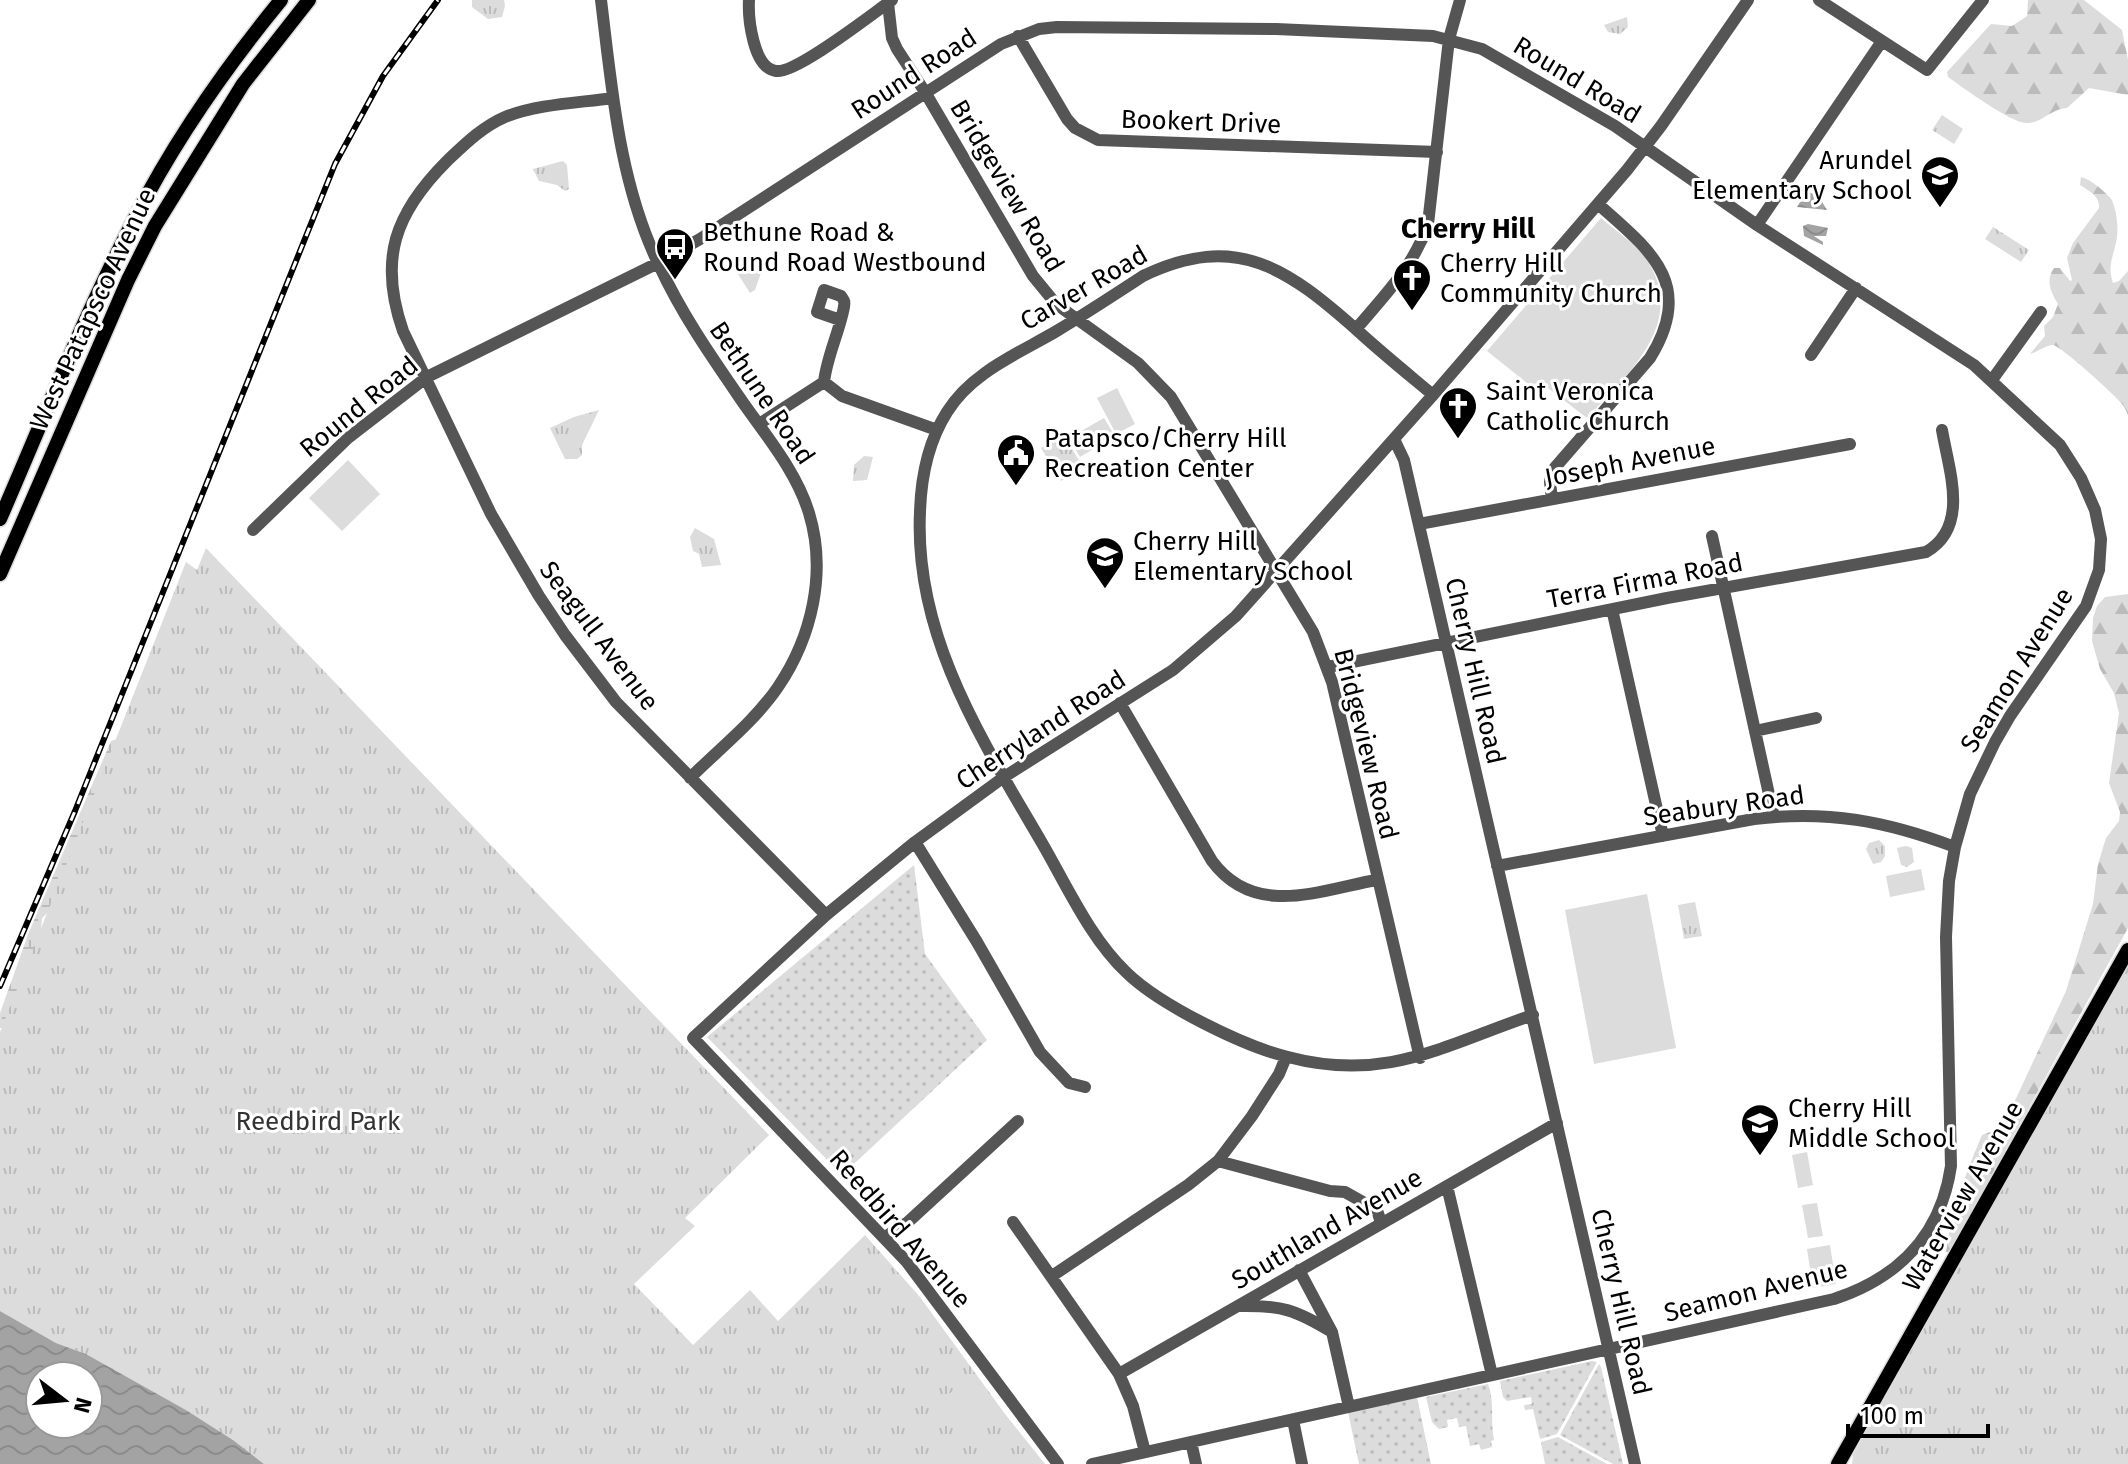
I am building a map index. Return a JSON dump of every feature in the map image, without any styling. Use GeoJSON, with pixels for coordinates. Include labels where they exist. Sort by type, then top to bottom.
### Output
{"type":"FeatureCollection","features":[{"type":"Feature","properties":{"kind":"main road","name":"West Patapsco Avenue"},"geometry":{"type":"LineString","coordinates":[[0,519],[109,269],[136,216],[217,84],[281,0]]}},
{"type":"Feature","properties":{"kind":"main road","name":"West Patapsco Avenue"},"geometry":{"type":"LineString","coordinates":[[0,574],[122,294],[155,226],[236,96],[309,0]]}},
{"type":"Feature","properties":{"kind":"main road","name":"Waterview Avenue"},"geometry":{"type":"LineString","coordinates":[[1838,1464],[2128,950]]}},
{"type":"Feature","properties":{"kind":"street","name":"Bethune Road"},"geometry":{"type":"LineString","coordinates":[[601,0],[613,98],[629,179],[658,263],[691,325],[789,469],[808,511],[816,557],[813,602],[801,647],[777,689],[690,778]]}},
{"type":"Feature","properties":{"kind":"street"},"geometry":{"type":"LineString","coordinates":[[749,0],[750,26],[760,60],[764,66],[777,72],[796,66],[890,2]]}},
{"type":"Feature","properties":{"kind":"street"},"geometry":{"type":"LineString","coordinates":[[1356,329],[1403,273],[1428,224],[1449,39],[1460,0]]}},
{"type":"Feature","properties":{"kind":"street"},"geometry":{"type":"LineString","coordinates":[[1394,439],[1645,148],[1748,0]]}},
{"type":"Feature","properties":{"kind":"street"},"geometry":{"type":"LineString","coordinates":[[1819,0],[1927,70],[1983,0]]}},
{"type":"Feature","properties":{"kind":"street","name":"Bridgeview Road"},"geometry":{"type":"LineString","coordinates":[[890,2],[892,38],[897,49],[1033,276],[1056,304],[1138,363],[1171,397],[1313,632],[1328,667],[1420,1058]]}},
{"type":"Feature","properties":{"kind":"street","name":"Round Road"},"geometry":{"type":"LineString","coordinates":[[253,530],[348,438],[427,377],[658,263],[733,219],[925,92],[1018,36],[1057,27],[1209,28],[1449,39],[1482,49],[1584,107],[1757,225],[1974,365],[2060,445],[2089,496]]}},
{"type":"Feature","properties":{"kind":"street","name":"Bookert Drive"},"geometry":{"type":"LineString","coordinates":[[1018,36],[1067,119],[1085,135],[1098,140],[1437,152]]}},
{"type":"Feature","properties":{"kind":"street"},"geometry":{"type":"LineString","coordinates":[[1757,225],[1882,41]]}},
{"type":"Feature","properties":{"kind":"street","name":"Seagull Avenue"},"geometry":{"type":"LineString","coordinates":[[613,98],[528,110],[497,121],[468,140],[412,199],[395,239],[391,287],[403,331],[491,514],[539,596],[616,702],[826,915]]}},
{"type":"Feature","properties":{"kind":"street"},"geometry":{"type":"LineString","coordinates":[[1552,499],[1552,471],[1650,358],[1666,322],[1667,284],[1657,260],[1648,248],[1598,204]]}},
{"type":"Feature","properties":{"kind":"street","name":"Carver Road"},"geometry":{"type":"LineString","coordinates":[[1433,395],[1315,293],[1274,268],[1230,257],[1204,257],[1165,266],[1143,276],[996,366],[959,395],[937,430],[927,460],[921,496],[919,546],[922,581],[949,672],[966,709],[1096,935],[1128,974],[1171,1005],[1244,1041],[1286,1057],[1360,1067],[1420,1058],[1533,1015]]}},
{"type":"Feature","properties":{"kind":"street"},"geometry":{"type":"LineString","coordinates":[[1811,355],[1856,288]]}},
{"type":"Feature","properties":{"kind":"street"},"geometry":{"type":"LineString","coordinates":[[1992,380],[2041,312]]}},
{"type":"Feature","properties":{"kind":"street"},"geometry":{"type":"LineString","coordinates":[[759,424],[824,382],[827,360],[840,320]]}},
{"type":"Feature","properties":{"kind":"street"},"geometry":{"type":"LineString","coordinates":[[824,382],[842,396],[937,430]]}},
{"type":"Feature","properties":{"kind":"street","name":"Terra Firma Road"},"geometry":{"type":"LineString","coordinates":[[1328,667],[1612,609],[1917,555],[1937,546],[1953,518],[1954,500],[1942,430]]}},
{"type":"Feature","properties":{"kind":"street","name":"Cherryland Road"},"geometry":{"type":"LineString","coordinates":[[693,1038],[826,915],[915,842],[1004,777],[1193,655],[1277,573],[1394,439]]}},
{"type":"Feature","properties":{"kind":"street","name":"Cherry Hill Road"},"geometry":{"type":"LineString","coordinates":[[1394,439],[1404,460],[1635,1464]]}},
{"type":"Feature","properties":{"kind":"street","name":"Joseph Avenue"},"geometry":{"type":"LineString","coordinates":[[1419,524],[1850,444]]}},
{"type":"Feature","properties":{"kind":"street","name":"Seamon Avenue"},"geometry":{"type":"LineString","coordinates":[[1092,1464],[1819,1302],[1857,1291],[1891,1272],[1922,1239],[1942,1203],[1951,1166],[1946,937],[1949,881],[1955,847],[1970,794],[1995,742],[2086,606],[2094,589],[2101,539],[2089,496]]}},
{"type":"Feature","properties":{"kind":"street"},"geometry":{"type":"LineString","coordinates":[[1712,536],[1774,817]]}},
{"type":"Feature","properties":{"kind":"street"},"geometry":{"type":"LineString","coordinates":[[1612,609],[1663,836]]}},
{"type":"Feature","properties":{"kind":"street"},"geometry":{"type":"LineString","coordinates":[[1120,703],[1212,861],[1221,873],[1246,891],[1295,896],[1376,880]]}},
{"type":"Feature","properties":{"kind":"street"},"geometry":{"type":"LineString","coordinates":[[1755,731],[1816,718]]}},
{"type":"Feature","properties":{"kind":"street","name":"Seabury Road"},"geometry":{"type":"LineString","coordinates":[[1497,866],[1774,817],[1815,815],[1864,820],[1905,829],[1955,847]]}},
{"type":"Feature","properties":{"kind":"street"},"geometry":{"type":"LineString","coordinates":[[915,842],[1040,1052],[1061,1077],[1076,1086],[1085,1087]]}},
{"type":"Feature","properties":{"kind":"street","name":"Reedbird Avenue"},"geometry":{"type":"LineString","coordinates":[[693,1038],[885,1237],[922,1280],[1058,1464]]}},
{"type":"Feature","properties":{"kind":"street"},"geometry":{"type":"LineString","coordinates":[[1052,1276],[1188,1185],[1218,1161],[1252,1116],[1279,1074],[1286,1057]]}},
{"type":"Feature","properties":{"kind":"street"},"geometry":{"type":"LineString","coordinates":[[885,1237],[908,1222],[1018,1121]]}},
{"type":"Feature","properties":{"kind":"street","name":"Southland Avenue"},"geometry":{"type":"LineString","coordinates":[[1119,1374],[1557,1123]]}},
{"type":"Feature","properties":{"kind":"street"},"geometry":{"type":"LineString","coordinates":[[1218,1161],[1330,1191],[1345,1192],[1377,1210],[1381,1223]]}},
{"type":"Feature","properties":{"kind":"street"},"geometry":{"type":"LineString","coordinates":[[1447,1186],[1492,1375]]}},
{"type":"Feature","properties":{"kind":"street"},"geometry":{"type":"LineString","coordinates":[[1013,1222],[1119,1374],[1133,1406],[1145,1452]]}},
{"type":"Feature","properties":{"kind":"street"},"geometry":{"type":"LineString","coordinates":[[1299,1270],[1332,1332],[1349,1407]]}},
{"type":"Feature","properties":{"kind":"street"},"geometry":{"type":"LineString","coordinates":[[1235,1307],[1266,1306],[1291,1310],[1332,1332]]}},
{"type":"Feature","properties":{"kind":"street"},"geometry":{"type":"LineString","coordinates":[[1293,1420],[1302,1464]]}},
{"type":"Feature","properties":{"kind":"street"},"geometry":{"type":"LineString","coordinates":[[1191,1442],[1196,1464]]}},
{"type":"Feature","properties":{"kind":"green space"},"geometry":{"type":"Polygon","coordinates":[[[472,0],[504,0],[502,17],[488,19],[472,7],[472,0]]]}},
{"type":"Feature","properties":{"kind":"green space"},"geometry":{"type":"Polygon","coordinates":[[[2028,0],[2084,0],[2122,30],[2128,60],[2128,95],[2089,88],[2067,108],[2026,123],[1998,111],[1948,77],[1947,72],[1991,24],[2012,26],[2027,16],[2028,0]]]}},
{"type":"Feature","properties":{"kind":"green space"},"geometry":{"type":"Polygon","coordinates":[[[1627,17],[1628,27],[1620,34],[1608,32],[1604,25],[1627,17]]]}},
{"type":"Feature","properties":{"kind":"green space"},"geometry":{"type":"Polygon","coordinates":[[[1942,115],[1963,129],[1954,144],[1932,130],[1942,115]]]}},
{"type":"Feature","properties":{"kind":"green space"},"geometry":{"type":"Polygon","coordinates":[[[563,161],[567,165],[569,189],[565,191],[557,185],[539,181],[533,169],[563,161]]]}},
{"type":"Feature","properties":{"kind":"green space"},"geometry":{"type":"Polygon","coordinates":[[[2081,177],[2098,186],[2112,200],[2118,228],[2111,264],[2113,283],[2128,271],[2128,415],[2109,391],[2058,347],[2050,345],[2030,354],[2045,336],[2044,326],[2053,317],[2058,304],[2050,286],[2051,273],[2054,268],[2060,268],[2072,280],[2067,258],[2073,243],[2099,208],[2096,197],[2080,185],[2081,177]]]}},
{"type":"Feature","properties":{"kind":"green space"},"geometry":{"type":"Polygon","coordinates":[[[1601,218],[1632,243],[1647,260],[1658,283],[1661,306],[1657,327],[1647,347],[1619,384],[1587,418],[1544,385],[1538,392],[1487,351],[1601,218]]]}},
{"type":"Feature","properties":{"kind":"green space"},"geometry":{"type":"Polygon","coordinates":[[[1993,227],[2029,250],[2021,262],[1985,239],[1993,227]]]}},
{"type":"Feature","properties":{"kind":"green space"},"geometry":{"type":"Polygon","coordinates":[[[744,263],[761,273],[755,290],[750,293],[734,268],[744,263]]]}},
{"type":"Feature","properties":{"kind":"green space"},"geometry":{"type":"Polygon","coordinates":[[[1117,388],[1135,424],[1116,434],[1097,398],[1117,388]]]}},
{"type":"Feature","properties":{"kind":"green space"},"geometry":{"type":"Polygon","coordinates":[[[599,410],[582,445],[582,455],[577,459],[565,459],[550,428],[599,410]]]}},
{"type":"Feature","properties":{"kind":"green space"},"geometry":{"type":"Polygon","coordinates":[[[1104,418],[1115,436],[1080,457],[1069,438],[1104,418]]]}},
{"type":"Feature","properties":{"kind":"green space"},"geometry":{"type":"Polygon","coordinates":[[[1063,434],[1083,467],[1061,481],[1041,448],[1063,434]]]}},
{"type":"Feature","properties":{"kind":"green space"},"geometry":{"type":"Polygon","coordinates":[[[864,456],[873,457],[867,480],[853,481],[854,465],[864,456]]]}},
{"type":"Feature","properties":{"kind":"green space"},"geometry":{"type":"Polygon","coordinates":[[[348,460],[380,494],[342,531],[309,498],[348,460]]]}},
{"type":"Feature","properties":{"kind":"green space"},"geometry":{"type":"Polygon","coordinates":[[[695,528],[714,539],[721,565],[702,567],[699,554],[693,551],[690,537],[695,528]]]}},
{"type":"Feature","properties":{"kind":"green space","name":"Reedbird Park"},"geometry":{"type":"Polygon","coordinates":[[[206,548],[769,1135],[685,1218],[695,1226],[634,1284],[693,1345],[750,1290],[778,1321],[865,1235],[920,1297],[1045,1464],[264,1464],[186,1410],[104,1364],[104,1360],[97,1360],[56,1343],[0,1311],[0,1032],[186,562],[197,570],[206,548]]]}},
{"type":"Feature","properties":{"kind":"green space"},"geometry":{"type":"Polygon","coordinates":[[[2128,594],[2128,928],[1949,1252],[1946,1252],[1955,1207],[1982,1135],[1990,1132],[1998,1135],[2005,1131],[2012,1107],[2066,991],[2093,904],[2098,864],[2106,838],[2119,821],[2120,812],[2109,783],[2119,713],[2092,641],[2097,606],[2105,597],[2128,594]]]}},
{"type":"Feature","properties":{"kind":"green space"},"geometry":{"type":"Polygon","coordinates":[[[117,739],[52,909],[42,918],[41,930],[4,1028],[0,1028],[0,1013],[29,932],[111,741],[117,739]]]}},
{"type":"Feature","properties":{"kind":"green space"},"geometry":{"type":"Polygon","coordinates":[[[1879,840],[1885,846],[1885,856],[1881,862],[1873,864],[1866,849],[1869,843],[1879,840]]]}},
{"type":"Feature","properties":{"kind":"green space"},"geometry":{"type":"Polygon","coordinates":[[[1897,848],[1912,848],[1914,862],[1907,867],[1901,865],[1897,848]]]}},
{"type":"Feature","properties":{"kind":"green space"},"geometry":{"type":"Polygon","coordinates":[[[914,865],[925,954],[987,1040],[842,1175],[707,1037],[914,865]]]}},
{"type":"Feature","properties":{"kind":"green space"},"geometry":{"type":"Polygon","coordinates":[[[1921,869],[1925,890],[1890,897],[1886,876],[1921,869]]]}},
{"type":"Feature","properties":{"kind":"green space"},"geometry":{"type":"Polygon","coordinates":[[[1647,894],[1676,1048],[1594,1064],[1565,910],[1647,894]]]}},
{"type":"Feature","properties":{"kind":"green space"},"geometry":{"type":"Polygon","coordinates":[[[1695,902],[1702,936],[1684,939],[1678,905],[1695,902]]]}},
{"type":"Feature","properties":{"kind":"green space"},"geometry":{"type":"Polygon","coordinates":[[[2128,961],[2128,1464],[1852,1464],[1853,1455],[2128,961]]]}},
{"type":"Feature","properties":{"kind":"green space"},"geometry":{"type":"Polygon","coordinates":[[[1807,1152],[1813,1185],[1798,1188],[1792,1155],[1807,1152]]]}},
{"type":"Feature","properties":{"kind":"green space"},"geometry":{"type":"Polygon","coordinates":[[[1817,1203],[1823,1236],[1808,1238],[1802,1205],[1817,1203]]]}},
{"type":"Feature","properties":{"kind":"green space"},"geometry":{"type":"Polygon","coordinates":[[[1830,1245],[1836,1284],[1813,1288],[1807,1249],[1830,1245]]]}},
{"type":"Feature","properties":{"kind":"green space"},"geometry":{"type":"Polygon","coordinates":[[[1597,1362],[1557,1434],[1540,1439],[1533,1409],[1525,1410],[1524,1405],[1532,1404],[1531,1397],[1507,1401],[1503,1397],[1500,1381],[1597,1362]]]}},
{"type":"Feature","properties":{"kind":"green space"},"geometry":{"type":"Polygon","coordinates":[[[1599,1364],[1623,1464],[1613,1464],[1560,1435],[1599,1364]]]}},
{"type":"Feature","properties":{"kind":"green space"},"geometry":{"type":"Polygon","coordinates":[[[974,1374],[1004,1414],[975,1436],[945,1397],[974,1374]]]}},
{"type":"Feature","properties":{"kind":"green space"},"geometry":{"type":"Polygon","coordinates":[[[1488,1384],[1492,1405],[1492,1447],[1481,1450],[1479,1444],[1470,1446],[1466,1426],[1459,1427],[1457,1418],[1447,1420],[1448,1427],[1439,1429],[1432,1422],[1426,1397],[1488,1384]]]}},
{"type":"Feature","properties":{"kind":"green space"},"geometry":{"type":"Polygon","coordinates":[[[1417,1397],[1431,1464],[1359,1464],[1348,1412],[1417,1397]]]}},
{"type":"Feature","properties":{"kind":"green space"},"geometry":{"type":"Polygon","coordinates":[[[1558,1437],[1607,1464],[1545,1464],[1541,1442],[1558,1437]]]}},
{"type":"Feature","properties":{"kind":"water"},"geometry":{"type":"Polygon","coordinates":[[[1807,191],[1819,197],[1827,210],[1797,207],[1807,191]]]}},
{"type":"Feature","properties":{"kind":"water"},"geometry":{"type":"Polygon","coordinates":[[[1803,226],[1828,228],[1826,236],[1814,236],[1823,245],[1804,236],[1803,226]]]}},
{"type":"Feature","properties":{"kind":"water"},"geometry":{"type":"Polygon","coordinates":[[[0,1311],[56,1343],[97,1360],[24,1360],[24,1440],[104,1440],[104,1364],[186,1410],[264,1464],[0,1464],[0,1311]]]}},
{"type":"Feature","properties":{"kind":"railway"},"geometry":{"type":"LineString","coordinates":[[0,986],[75,811],[335,164],[383,76],[438,0]]}},
{"type":"Feature","properties":{"kind":"place","name":"Arundel Elementary School"},"geometry":{"type":"Point","coordinates":[1940,209]}},
{"type":"Feature","properties":{"kind":"place","name":"Bethune Road & Round Road Westbound"},"geometry":{"type":"Point","coordinates":[675,281]}},
{"type":"Feature","properties":{"kind":"place","name":"Cherry Hill Community Church"},"geometry":{"type":"Point","coordinates":[1412,312]}},
{"type":"Feature","properties":{"kind":"place","name":"Saint Veronica Catholic Church"},"geometry":{"type":"Point","coordinates":[1458,440]}},
{"type":"Feature","properties":{"kind":"place","name":"Patapsco/Cherry Hill Recreation Center"},"geometry":{"type":"Point","coordinates":[1016,487]}},
{"type":"Feature","properties":{"kind":"place","name":"Cherry Hill Elementary School"},"geometry":{"type":"Point","coordinates":[1105,590]}},
{"type":"Feature","properties":{"kind":"place","name":"Cherry Hill Middle School"},"geometry":{"type":"Point","coordinates":[1760,1157]}},
{"type":"Feature","properties":{"kind":"district","name":"Cherry Hill"},"geometry":{"type":"Point","coordinates":[1468,228]}}]}
